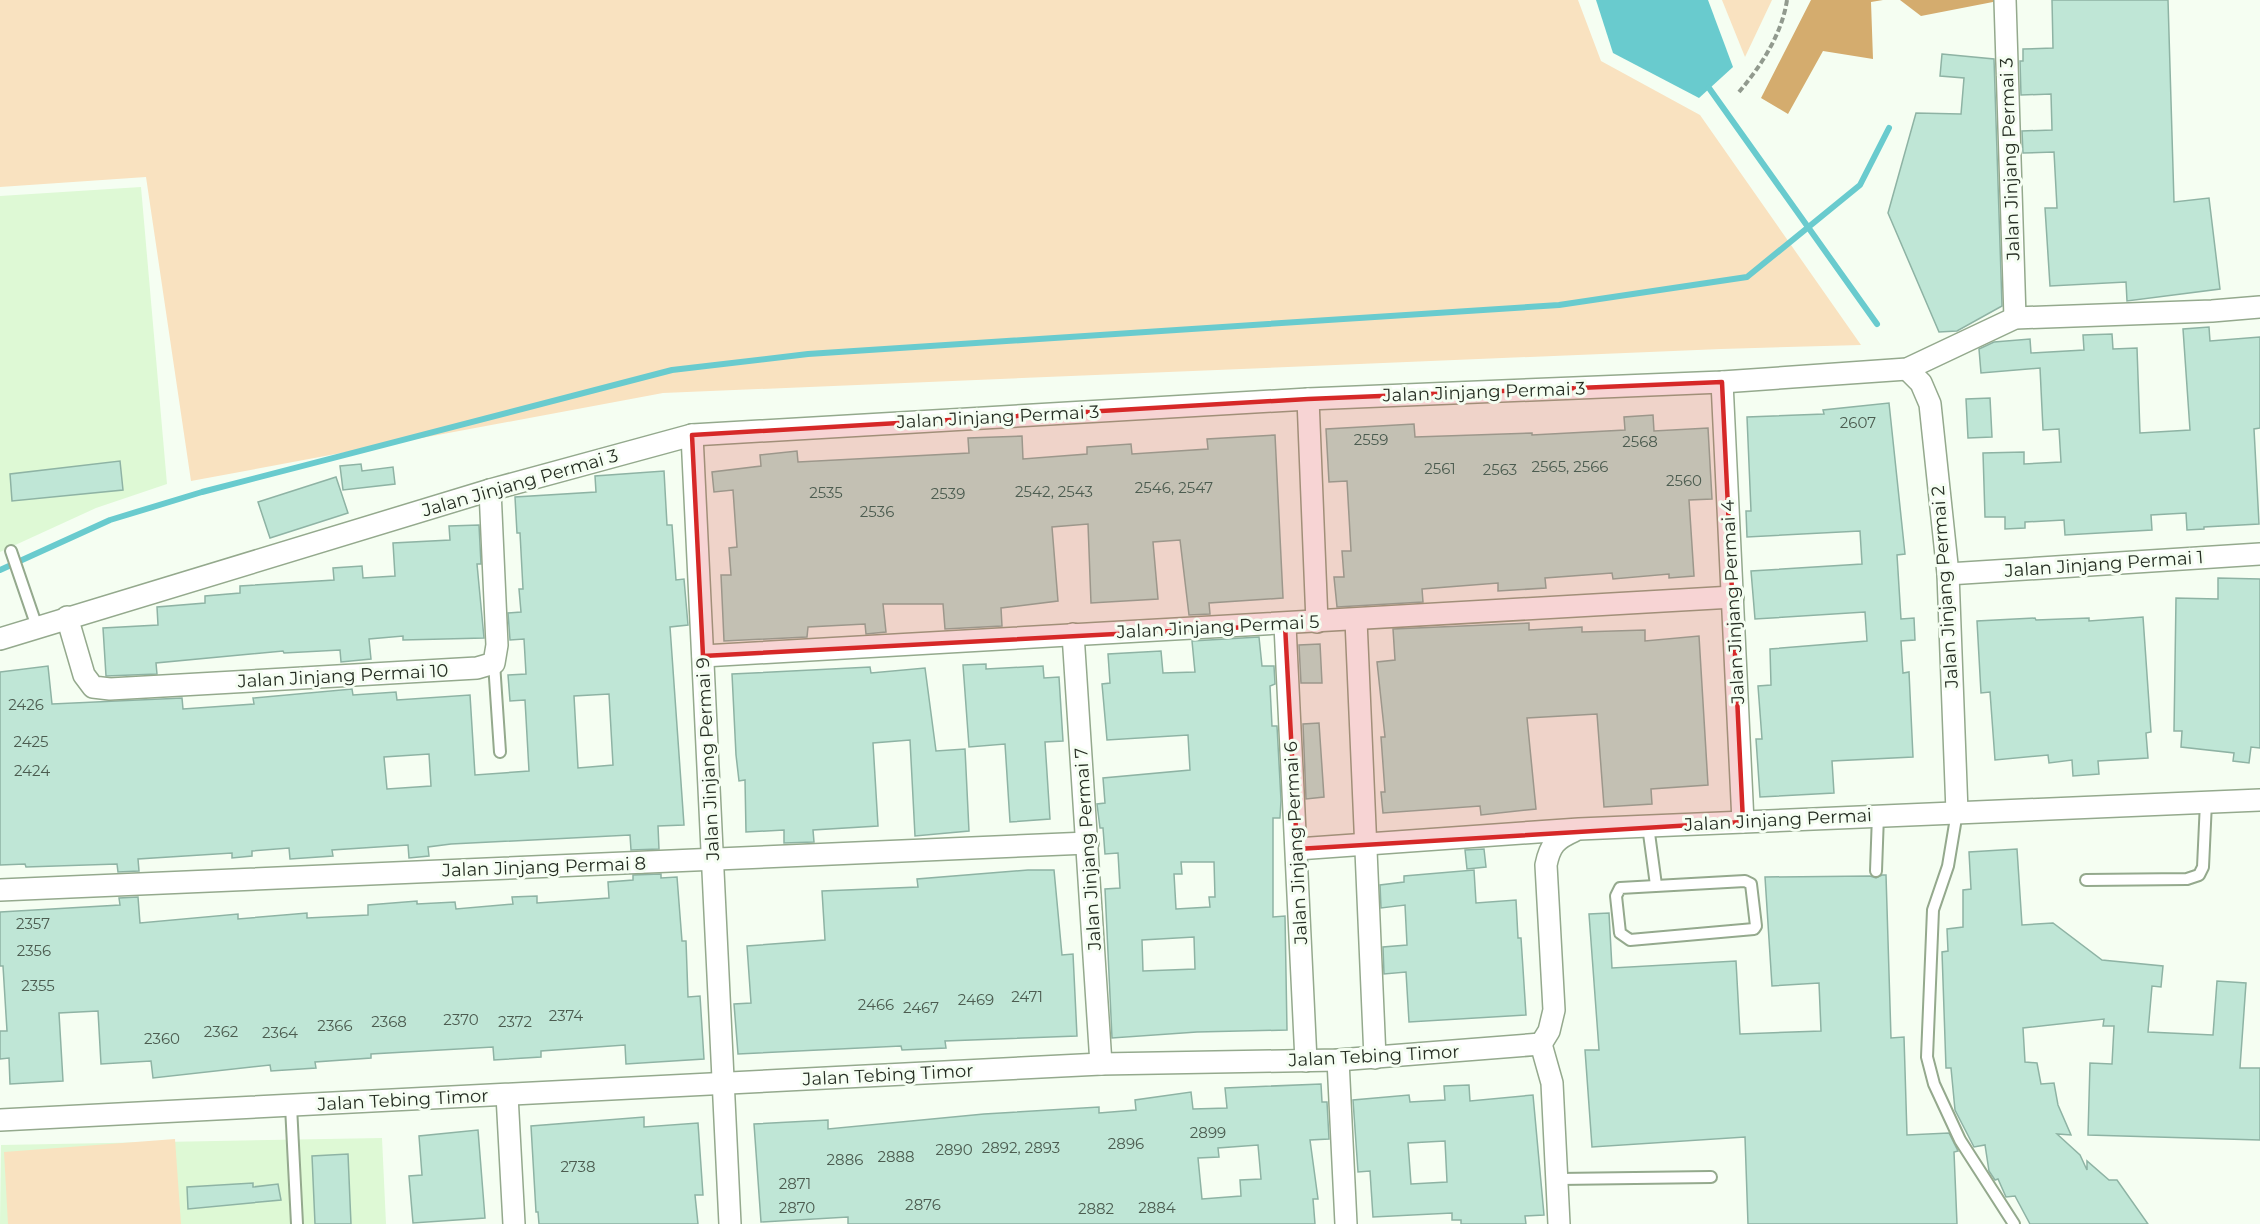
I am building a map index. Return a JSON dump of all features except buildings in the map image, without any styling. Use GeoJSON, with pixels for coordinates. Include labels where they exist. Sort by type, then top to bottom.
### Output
{"type":"FeatureCollection","features":[{"type":"Feature","properties":{"kind":"street","name":"Jalan Jinjang Permai 3"},"geometry":{"type":"LineString","coordinates":[[2005,0],[2015,318]]}},
{"type":"Feature","properties":{"kind":"street","name":"Jalan Jinjang Permai 3"},"geometry":{"type":"LineString","coordinates":[[0,639],[490,490],[692,435],[1308,399],[1722,382],[1907,369],[2015,318],[2212,311],[2260,307]]}},
{"type":"Feature","properties":{"kind":"street","name":"Jalan Jinjang Permai 2"},"geometry":{"type":"LineString","coordinates":[[1907,369],[1921,383],[1930,405],[1948,574],[1957,812]]}},
{"type":"Feature","properties":{"kind":"street","name":"Jalan Jinjang Permai 4"},"geometry":{"type":"LineString","coordinates":[[1722,382],[1743,822]]}},
{"type":"Feature","properties":{"kind":"street"},"geometry":{"type":"LineString","coordinates":[[1308,399],[1317,622]]}},
{"type":"Feature","properties":{"kind":"street","name":"Jalan Jinjang Permai 9"},"geometry":{"type":"LineString","coordinates":[[692,435],[730,1224]]}},
{"type":"Feature","properties":{"kind":"street"},"geometry":{"type":"LineString","coordinates":[[490,490],[497,645],[494,663]]}},
{"type":"Feature","properties":{"kind":"street","name":"Jalan Jinjang Permai 1"},"geometry":{"type":"LineString","coordinates":[[1948,574],[2260,554]]}},
{"type":"Feature","properties":{"kind":"street","name":"Jalan Jinjang Permai 5"},"geometry":{"type":"LineString","coordinates":[[703,656],[1073,634],[1285,625],[1733,597]]}},
{"type":"Feature","properties":{"kind":"street","name":"Jalan Jinjang Permai 10"},"geometry":{"type":"LineString","coordinates":[[68,617],[84,675],[93,687],[110,689],[477,668],[494,663]]}},
{"type":"Feature","properties":{"kind":"street"},"geometry":{"type":"LineString","coordinates":[[1356,620],[1376,1058]]}},
{"type":"Feature","properties":{"kind":"street","name":"Jalan Jinjang Permai 6"},"geometry":{"type":"LineString","coordinates":[[1285,625],[1306,1061]]}},
{"type":"Feature","properties":{"kind":"street","name":"Jalan Jinjang Permai 7"},"geometry":{"type":"LineString","coordinates":[[1073,634],[1101,1064]]}},
{"type":"Feature","properties":{"kind":"street","name":"Jalan Jinjang Permai"},"geometry":{"type":"LineString","coordinates":[[1297,849],[1579,829],[2260,800]]}},
{"type":"Feature","properties":{"kind":"street"},"geometry":{"type":"LineString","coordinates":[[1559,1224],[1559,1179],[1552,1083],[1541,1044],[1549,1031],[1554,1010],[1546,865],[1549,847],[1558,838],[1579,829]]}},
{"type":"Feature","properties":{"kind":"street","name":"Jalan Jinjang Permai 8"},"geometry":{"type":"LineString","coordinates":[[0,890],[1088,843]]}},
{"type":"Feature","properties":{"kind":"street","name":"Jalan Tebing Timor"},"geometry":{"type":"LineString","coordinates":[[0,1120],[1101,1064],[1338,1060],[1541,1044]]}},
{"type":"Feature","properties":{"kind":"street"},"geometry":{"type":"LineString","coordinates":[[1338,1060],[1346,1224]]}},
{"type":"Feature","properties":{"kind":"street"},"geometry":{"type":"LineString","coordinates":[[507,1095],[514,1224]]}},
{"type":"Feature","properties":{"kind":"lane"},"geometry":{"type":"LineString","coordinates":[[12,553],[37,627]]}},
{"type":"Feature","properties":{"kind":"lane"},"geometry":{"type":"LineString","coordinates":[[494,663],[500,752]]}},
{"type":"Feature","properties":{"kind":"lane"},"geometry":{"type":"LineString","coordinates":[[2086,880],[2187,879],[2199,875],[2203,867],[2206,802]]}},
{"type":"Feature","properties":{"kind":"lane"},"geometry":{"type":"LineString","coordinates":[[1957,812],[1948,866],[1933,910],[1928,1057],[1934,1084],[1960,1140],[2014,1224]]}},
{"type":"Feature","properties":{"kind":"lane"},"geometry":{"type":"LineString","coordinates":[[1876,871],[1878,815]]}},
{"type":"Feature","properties":{"kind":"lane"},"geometry":{"type":"LineString","coordinates":[[1648,826],[1656,885]]}},
{"type":"Feature","properties":{"kind":"lane"},"geometry":{"type":"LineString","coordinates":[[1745,880],[1751,884],[1756,926],[1748,931],[1630,940],[1623,937],[1620,933],[1616,891],[1620,888],[1656,885],[1745,880]]}},
{"type":"Feature","properties":{"kind":"lane"},"geometry":{"type":"LineString","coordinates":[[291,1106],[297,1224]]}},
{"type":"Feature","properties":{"kind":"lane"},"geometry":{"type":"LineString","coordinates":[[1559,1179],[1712,1177]]}},
{"type":"Feature","properties":{"kind":"path"},"geometry":{"type":"LineString","coordinates":[[1739,92],[1755,74],[1784,20],[1787,0]]}},
{"type":"Feature","properties":{"kind":"highlighted area"},"geometry":{"type":"Polygon","coordinates":[[[1722,382],[1743,822],[1297,849],[1285,625],[703,656],[692,435],[1308,399],[1722,382]]]}},
{"type":"Feature","properties":{"kind":"shaded area"},"geometry":{"type":"Polygon","coordinates":[[[0,0],[1578,0],[1601,61],[1700,115],[1861,345],[663,393],[191,481],[146,177],[0,187],[0,0]]]}},
{"type":"Feature","properties":{"kind":"shaded area"},"geometry":{"type":"Polygon","coordinates":[[[1722,0],[1772,0],[1745,57],[1722,0]]]}},
{"type":"Feature","properties":{"kind":"shaded area"},"geometry":{"type":"Polygon","coordinates":[[[1811,0],[1883,0],[1871,2],[1873,59],[1823,51],[1788,114],[1761,98],[1811,0]]]}},
{"type":"Feature","properties":{"kind":"shaded area"},"geometry":{"type":"Polygon","coordinates":[[[1900,0],[1998,0],[1998,1],[1921,16],[1900,0]]]}},
{"type":"Feature","properties":{"kind":"shaded area"},"geometry":{"type":"Polygon","coordinates":[[[141,187],[167,484],[96,508],[0,552],[0,196],[141,187]]]}},
{"type":"Feature","properties":{"kind":"shaded area"},"geometry":{"type":"Polygon","coordinates":[[[382,1138],[386,1224],[0,1224],[1,1145],[382,1138]]]}},
{"type":"Feature","properties":{"kind":"shaded area"},"geometry":{"type":"Polygon","coordinates":[[[175,1139],[181,1224],[8,1224],[4,1152],[175,1139]]]}},
{"type":"Feature","properties":{"kind":"water"},"geometry":{"type":"Polygon","coordinates":[[[1596,0],[1708,0],[1733,67],[1699,98],[1613,53],[1596,0]]]}},
{"type":"Feature","properties":{"kind":"waterway"},"geometry":{"type":"LineString","coordinates":[[1709,88],[1877,324]]}},
{"type":"Feature","properties":{"kind":"waterway"},"geometry":{"type":"LineString","coordinates":[[0,570],[110,520],[202,492],[672,370],[808,354],[1559,305],[1747,277],[1860,185],[1889,128]]}}]}
